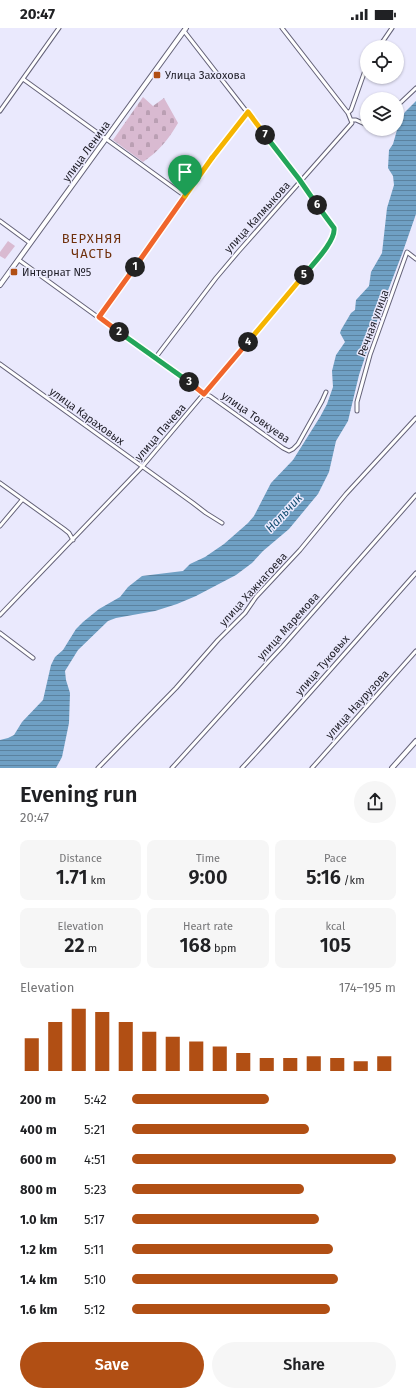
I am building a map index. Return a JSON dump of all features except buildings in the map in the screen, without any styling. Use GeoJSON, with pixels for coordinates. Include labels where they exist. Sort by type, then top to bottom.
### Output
{"type":"FeatureCollection","features":[{"type":"Feature","properties":{"kind":"street"},"geometry":{"type":"LineString","coordinates":[[0,111],[59,28]]}},
{"type":"Feature","properties":{"kind":"street"},"geometry":{"type":"LineString","coordinates":[[282,28],[348,113],[351,120],[360,122]]}},
{"type":"Feature","properties":{"kind":"street"},"geometry":{"type":"LineString","coordinates":[[384,40],[392,28]]}},
{"type":"Feature","properties":{"kind":"street"},"geometry":{"type":"LineString","coordinates":[[185,29],[301,182]]}},
{"type":"Feature","properties":{"kind":"street","name":"улица Ленина"},"geometry":{"type":"LineString","coordinates":[[0,285],[185,29]]}},
{"type":"Feature","properties":{"kind":"street"},"geometry":{"type":"LineString","coordinates":[[23,79],[185,196]]}},
{"type":"Feature","properties":{"kind":"street"},"geometry":{"type":"LineString","coordinates":[[348,113],[360,84]]}},
{"type":"Feature","properties":{"kind":"street"},"geometry":{"type":"LineString","coordinates":[[404,98],[416,88]]}},
{"type":"Feature","properties":{"kind":"street"},"geometry":{"type":"LineString","coordinates":[[99,317],[185,196],[248,112]]}},
{"type":"Feature","properties":{"kind":"street","name":"улица Калмыкова"},"geometry":{"type":"LineString","coordinates":[[156,357],[216,278],[266,218],[301,182],[350,126],[352,123],[351,120]]}},
{"type":"Feature","properties":{"kind":"street","name":"улица Пачева"},"geometry":{"type":"LineString","coordinates":[[0,615],[142,467],[321,255],[331,241],[334,228],[301,182]]}},
{"type":"Feature","properties":{"kind":"street"},"geometry":{"type":"LineString","coordinates":[[0,222],[30,243]]}},
{"type":"Feature","properties":{"kind":"street","name":"Речная улица"},"geometry":{"type":"LineString","coordinates":[[357,411],[357,402],[370,355],[407,252],[416,259]]}},
{"type":"Feature","properties":{"kind":"street","name":"улица Товкуева"},"geometry":{"type":"LineString","coordinates":[[18,260],[156,357],[204,394],[210,396],[289,451],[293,449],[304,434],[326,392]]}},
{"type":"Feature","properties":{"kind":"street","name":"улица Караховых"},"geometry":{"type":"LineString","coordinates":[[0,364],[222,523]]}},
{"type":"Feature","properties":{"kind":"street","name":"улица Хажнагоева"},"geometry":{"type":"LineString","coordinates":[[98,768],[176,688],[218,640],[245,613],[256,597],[300,550],[346,494],[416,418]]}},
{"type":"Feature","properties":{"kind":"street"},"geometry":{"type":"LineString","coordinates":[[0,483],[64,529],[69,533],[73,540]]}},
{"type":"Feature","properties":{"kind":"street","name":"улица Маремова"},"geometry":{"type":"LineString","coordinates":[[172,768],[283,646],[416,495]]}},
{"type":"Feature","properties":{"kind":"street"},"geometry":{"type":"LineString","coordinates":[[0,526],[22,500]]}},
{"type":"Feature","properties":{"kind":"street","name":"улица Туковых"},"geometry":{"type":"LineString","coordinates":[[242,768],[416,573]]}},
{"type":"Feature","properties":{"kind":"street"},"geometry":{"type":"LineString","coordinates":[[0,633],[33,658]]}},
{"type":"Feature","properties":{"kind":"street","name":"улица Наурузова"},"geometry":{"type":"LineString","coordinates":[[312,768],[416,651]]}},
{"type":"Feature","properties":{"kind":"street"},"geometry":{"type":"LineString","coordinates":[[392,768],[416,741]]}},
{"type":"Feature","properties":{"kind":"green space"},"geometry":{"type":"Polygon","coordinates":[[[143,97],[153,106],[164,98],[178,123],[163,145],[143,162],[113,140],[143,97]]]}},
{"type":"Feature","properties":{"kind":"green space"},"geometry":{"type":"Polygon","coordinates":[[[8,241],[15,246],[5,259],[0,256],[0,252],[8,241]]]}},
{"type":"Feature","properties":{"kind":"water","name":"Нальчик"},"geometry":{"type":"Polygon","coordinates":[[[416,101],[416,214],[382,306],[359,375],[348,421],[336,441],[329,472],[318,494],[289,529],[263,551],[252,563],[236,575],[196,596],[177,604],[155,611],[116,618],[108,621],[78,650],[65,671],[70,693],[69,723],[62,757],[56,768],[0,768],[0,740],[14,735],[22,722],[43,700],[51,665],[55,657],[63,650],[76,629],[99,609],[120,597],[128,587],[142,576],[183,571],[190,564],[205,557],[224,544],[254,516],[271,483],[293,460],[320,417],[327,404],[333,387],[332,371],[336,355],[345,342],[340,333],[341,330],[351,313],[355,310],[356,300],[369,286],[371,272],[382,253],[387,208],[394,185],[393,176],[388,168],[389,150],[395,136],[404,136],[405,112],[416,101]]]}},
{"type":"Feature","properties":{"kind":"place","name":"Улица Захохова"},"geometry":{"type":"Point","coordinates":[157,75]}},
{"type":"Feature","properties":{"kind":"place","name":"Интернат №5"},"geometry":{"type":"Point","coordinates":[14,272]}},
{"type":"Feature","properties":{"kind":"district","name":"ВЕРХНЯЯ ЧАСТЬ"},"geometry":{"type":"Point","coordinates":[92,246]}},
{"type":"Feature","properties":{"kind":"route"},"geometry":{"type":"LineString","coordinates":[[248,112],[334,228],[331,241],[321,255],[204,394],[156,357],[99,317],[185,196],[248,112]]}}]}
